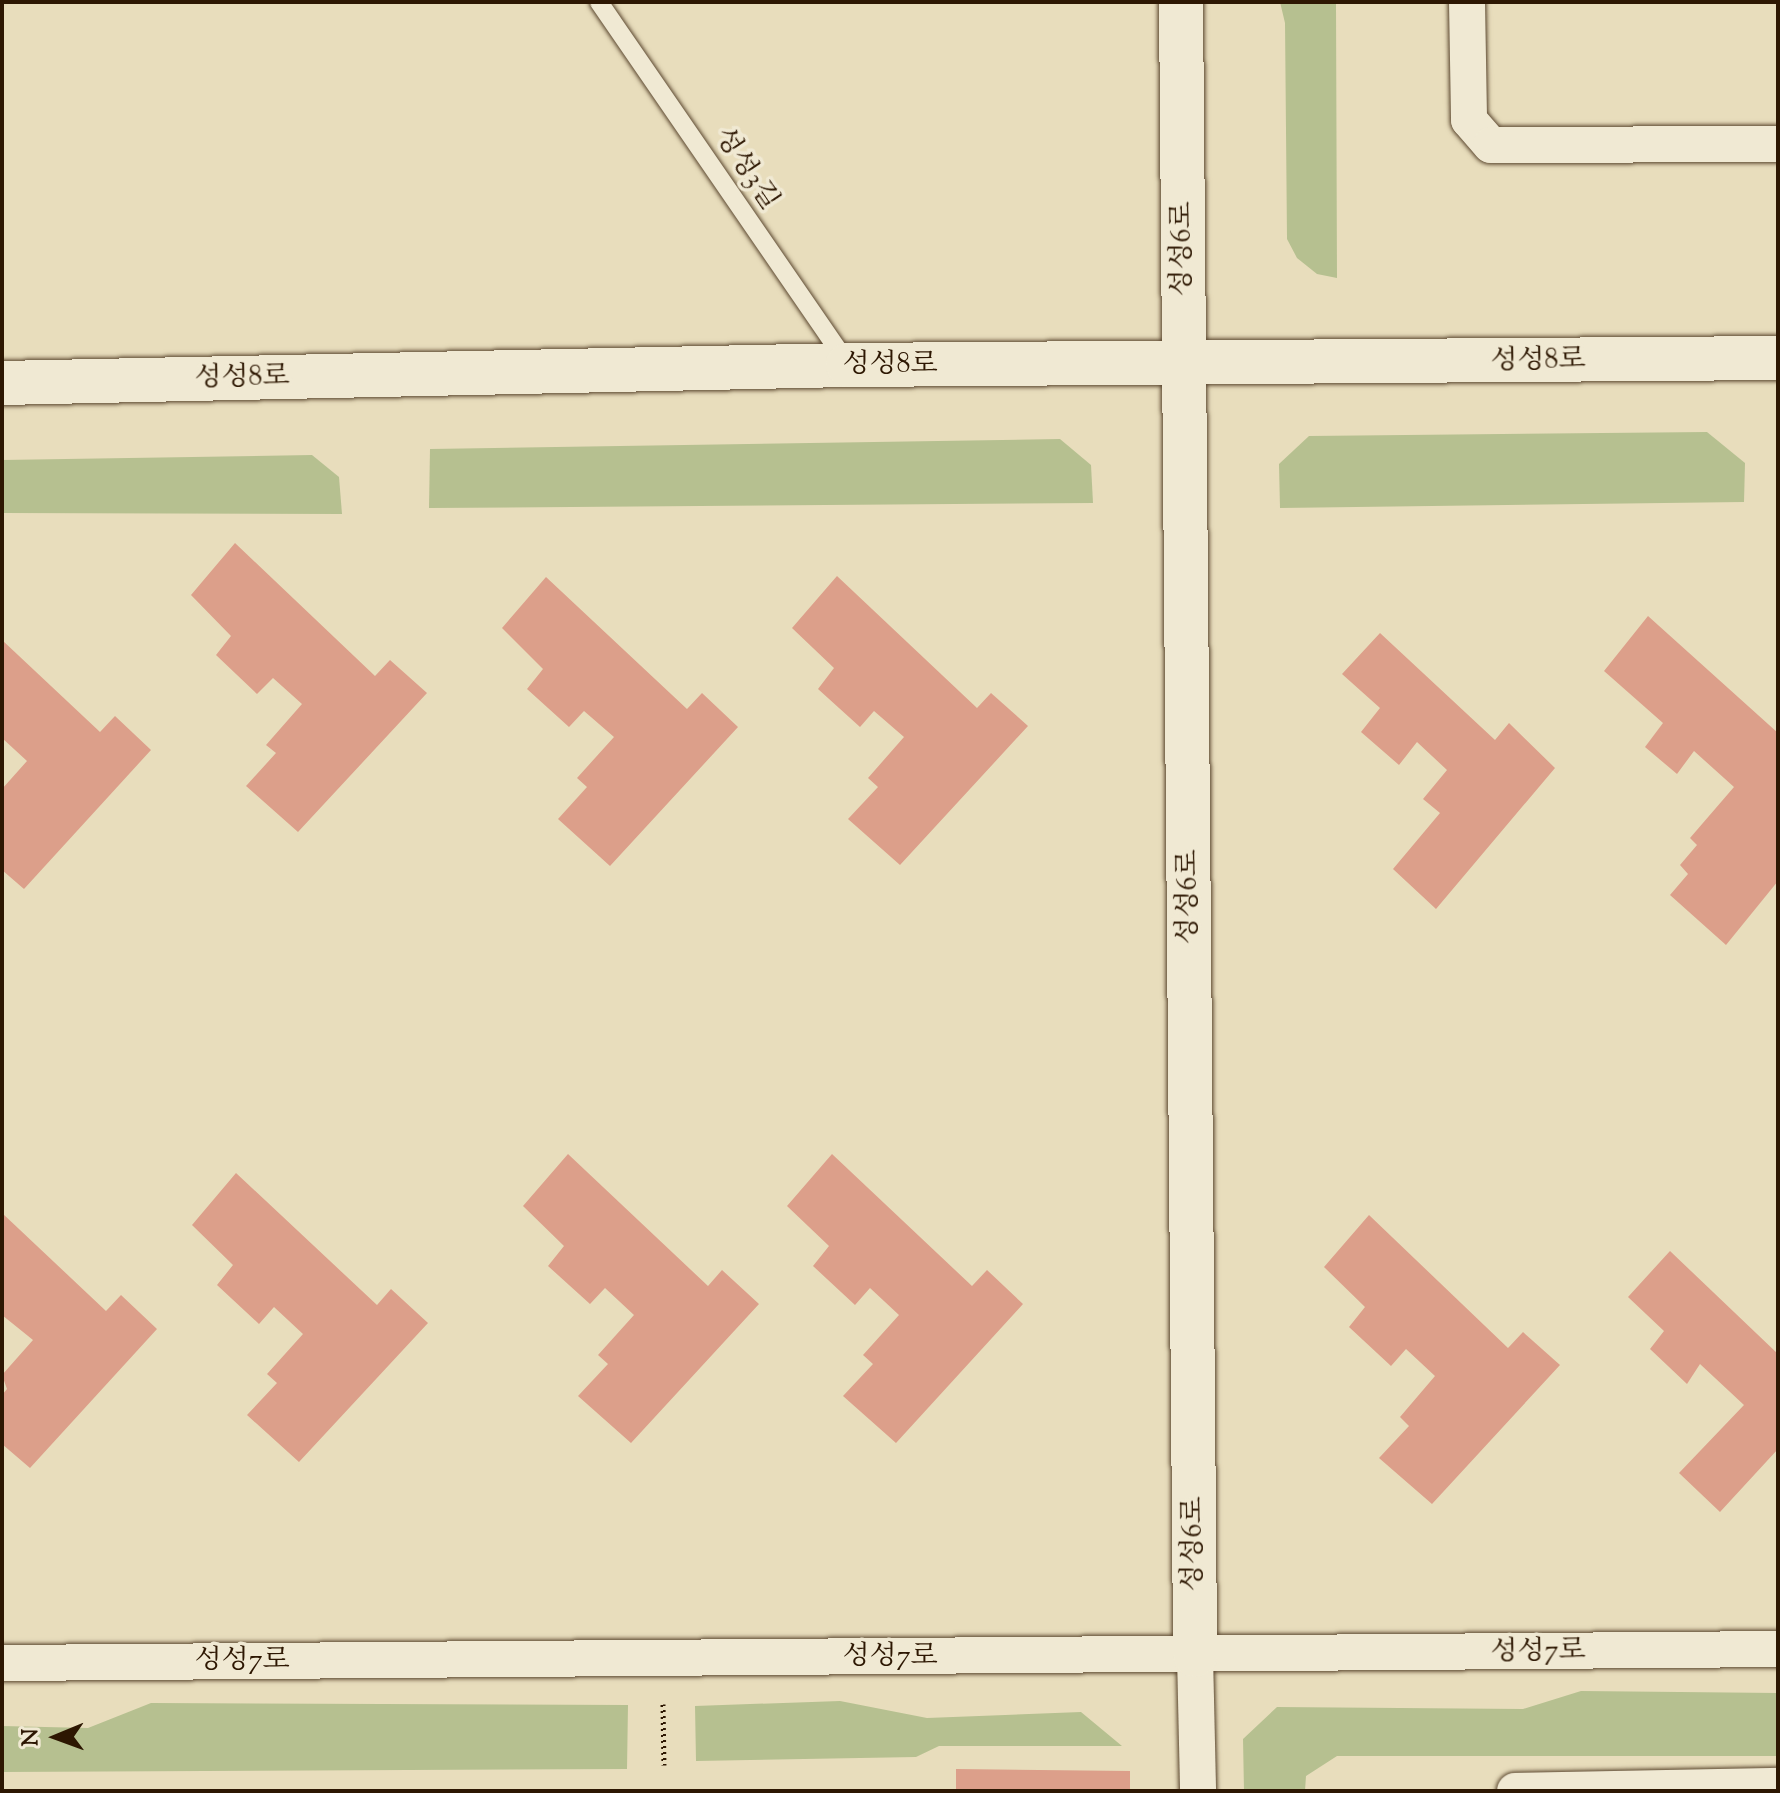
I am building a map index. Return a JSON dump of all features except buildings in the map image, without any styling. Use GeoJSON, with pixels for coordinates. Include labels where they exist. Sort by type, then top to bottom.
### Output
{"type":"FeatureCollection","features":[{"type":"Feature","properties":{"kind":"street","name":"성성6로"},"geometry":{"type":"LineString","coordinates":[[1181,2],[1198,1791]]}},
{"type":"Feature","properties":{"kind":"street"},"geometry":{"type":"LineString","coordinates":[[1467,2],[1469,120],[1491,145],[1778,144]]}},
{"type":"Feature","properties":{"kind":"street","name":"성성8로"},"geometry":{"type":"LineString","coordinates":[[2,383],[848,365],[1778,358]]}},
{"type":"Feature","properties":{"kind":"street","name":"성성7로"},"geometry":{"type":"LineString","coordinates":[[2,1663],[1778,1649]]}},
{"type":"Feature","properties":{"kind":"street"},"geometry":{"type":"LineString","coordinates":[[1515,1791],[1778,1786]]}},
{"type":"Feature","properties":{"kind":"lane","name":"성성3길"},"geometry":{"type":"LineString","coordinates":[[599,2],[848,365]]}},
{"type":"Feature","properties":{"kind":"path"},"geometry":{"type":"LineString","coordinates":[[663,1704],[664,1765]]}},
{"type":"Feature","properties":{"kind":"green space"},"geometry":{"type":"Polygon","coordinates":[[[1280,2],[1336,2],[1337,278],[1317,274],[1297,258],[1287,239],[1285,23],[1280,2]]]}},
{"type":"Feature","properties":{"kind":"green space"},"geometry":{"type":"Polygon","coordinates":[[[1707,432],[1745,463],[1744,502],[1280,508],[1279,464],[1309,436],[1707,432]]]}},
{"type":"Feature","properties":{"kind":"green space"},"geometry":{"type":"Polygon","coordinates":[[[1060,439],[1091,465],[1093,503],[429,508],[430,449],[1060,439]]]}},
{"type":"Feature","properties":{"kind":"green space"},"geometry":{"type":"Polygon","coordinates":[[[312,455],[339,477],[342,514],[2,513],[2,460],[312,455]]]}},
{"type":"Feature","properties":{"kind":"green space"},"geometry":{"type":"Polygon","coordinates":[[[1581,1691],[1778,1693],[1778,1756],[1337,1756],[1306,1776],[1305,1791],[1244,1791],[1243,1739],[1277,1707],[1523,1709],[1581,1691]]]}},
{"type":"Feature","properties":{"kind":"green space"},"geometry":{"type":"Polygon","coordinates":[[[840,1701],[927,1718],[1081,1712],[1122,1746],[939,1746],[916,1757],[696,1761],[695,1706],[840,1701]]]}},
{"type":"Feature","properties":{"kind":"green space"},"geometry":{"type":"Polygon","coordinates":[[[151,1703],[628,1705],[627,1769],[2,1772],[2,1726],[88,1728],[151,1703]]]}}]}
